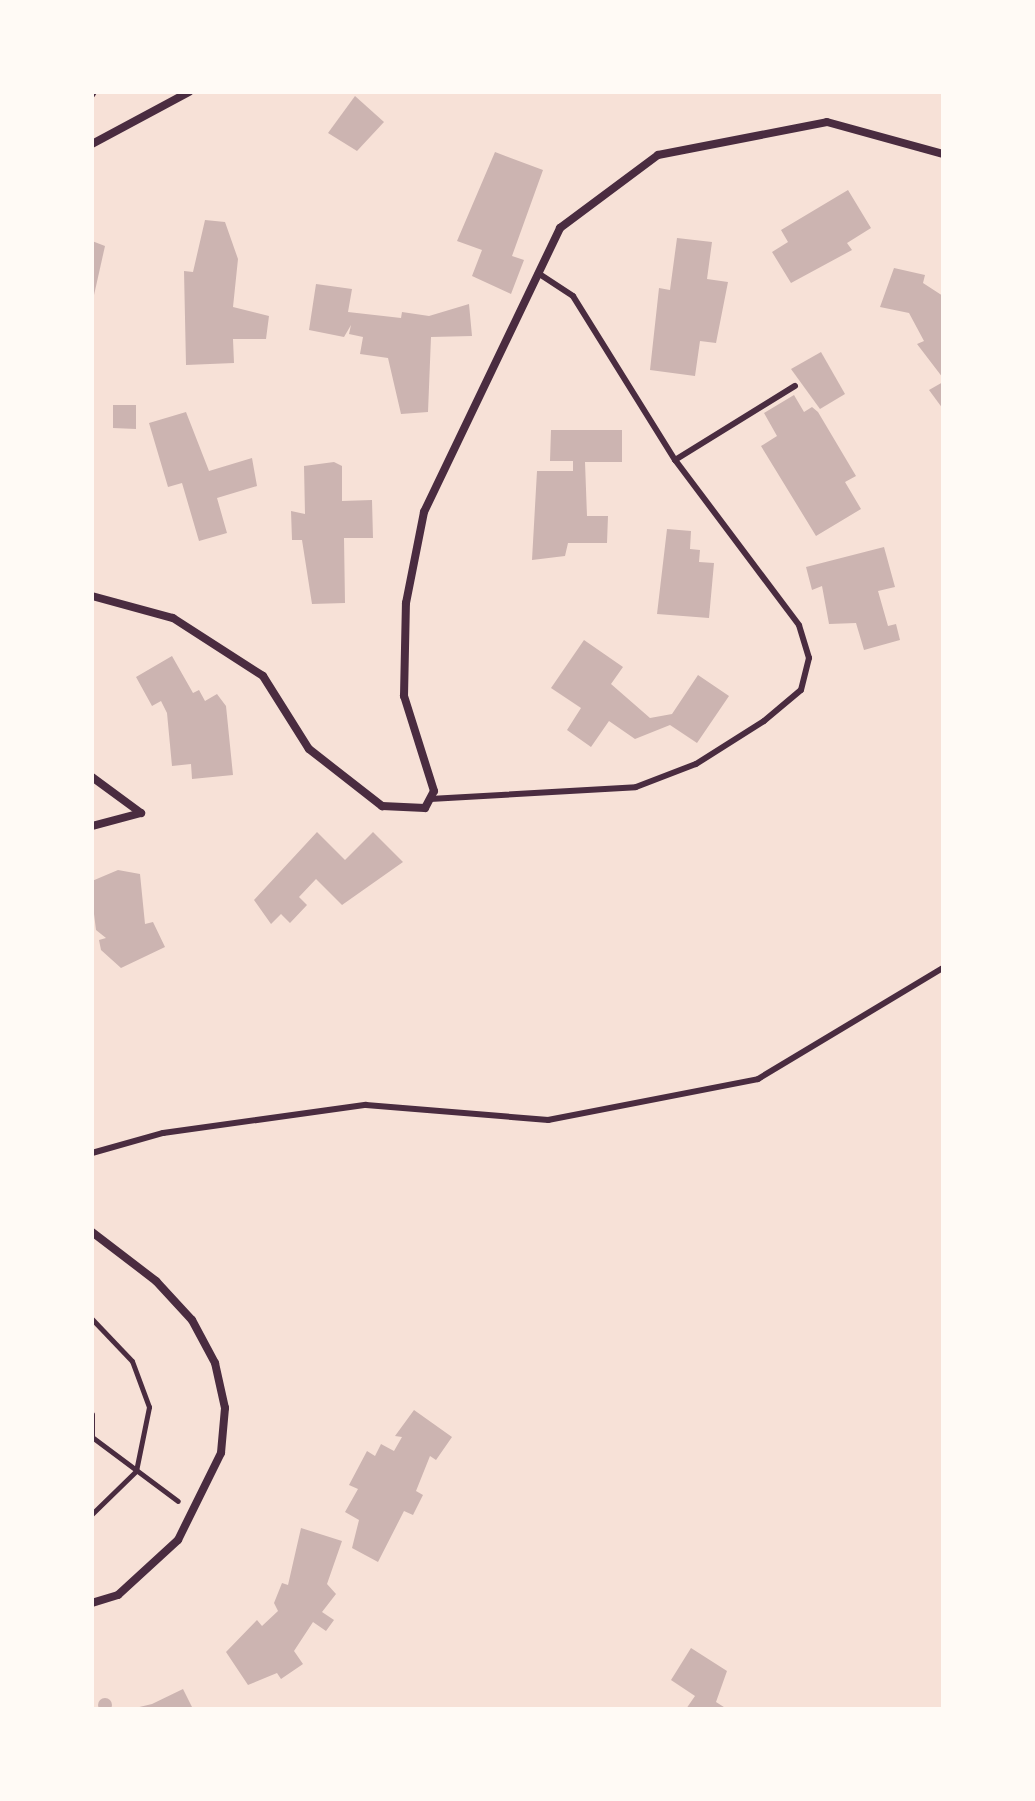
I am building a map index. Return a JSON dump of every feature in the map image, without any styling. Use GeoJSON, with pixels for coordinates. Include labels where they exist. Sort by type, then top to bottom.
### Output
{"type":"FeatureCollection","features":[{"type":"Feature","properties":{"kind":"street"},"geometry":{"type":"LineString","coordinates":[[92,144],[189,92]]}},
{"type":"Feature","properties":{"kind":"street"},"geometry":{"type":"LineString","coordinates":[[92,596],[173,618],[263,676],[309,749],[382,806],[425,808],[434,791],[404,696],[406,603],[424,512],[560,228],[658,155],[827,122],[943,154]]}},
{"type":"Feature","properties":{"kind":"street"},"geometry":{"type":"LineString","coordinates":[[92,777],[141,813],[92,826]]}},
{"type":"Feature","properties":{"kind":"street"},"geometry":{"type":"LineString","coordinates":[[92,1232],[156,1281],[192,1320],[215,1363],[225,1408],[221,1453],[196,1512],[149,1571],[92,1603]]}},
{"type":"Feature","properties":{"kind":"lane"},"geometry":{"type":"LineString","coordinates":[[430,799],[636,787],[696,764],[801,690],[809,658],[799,625],[675,460],[573,296],[538,273]]}},
{"type":"Feature","properties":{"kind":"lane"},"geometry":{"type":"LineString","coordinates":[[675,460],[795,386]]}},
{"type":"Feature","properties":{"kind":"lane"},"geometry":{"type":"LineString","coordinates":[[92,1153],[163,1133],[366,1105],[548,1120],[758,1079],[943,968]]}},
{"type":"Feature","properties":{"kind":"path"},"geometry":{"type":"LineString","coordinates":[[92,1319],[118,1340],[145,1385],[148,1429],[136,1471],[92,1514]]}},
{"type":"Feature","properties":{"kind":"path"},"geometry":{"type":"LineString","coordinates":[[92,1414],[92,1437],[196,1512]]}},
{"type":"Feature","properties":{"kind":"building"},"geometry":{"type":"Polygon","coordinates":[[[355,96],[384,122],[357,151],[328,133],[355,96]]]}},
{"type":"Feature","properties":{"kind":"building"},"geometry":{"type":"Polygon","coordinates":[[[495,152],[543,170],[512,256],[524,260],[511,294],[472,276],[482,250],[457,241],[495,152]]]}},
{"type":"Feature","properties":{"kind":"building"},"geometry":{"type":"Polygon","coordinates":[[[848,190],[871,228],[847,243],[852,250],[791,283],[772,252],[788,242],[781,230],[848,190]]]}},
{"type":"Feature","properties":{"kind":"building"},"geometry":{"type":"Polygon","coordinates":[[[205,220],[225,222],[238,259],[233,307],[269,316],[266,339],[233,339],[234,363],[186,365],[184,271],[193,272],[205,220]]]}},
{"type":"Feature","properties":{"kind":"building"},"geometry":{"type":"Polygon","coordinates":[[[677,238],[712,242],[707,279],[728,282],[716,343],[700,341],[695,376],[650,370],[659,288],[670,290],[677,238]]]}},
{"type":"Feature","properties":{"kind":"building"},"geometry":{"type":"Polygon","coordinates":[[[92,241],[105,246],[92,304],[92,241]]]}},
{"type":"Feature","properties":{"kind":"building"},"geometry":{"type":"Polygon","coordinates":[[[894,268],[925,275],[923,283],[943,296],[943,378],[917,344],[924,341],[909,313],[880,307],[894,268]]]}},
{"type":"Feature","properties":{"kind":"building"},"geometry":{"type":"Polygon","coordinates":[[[316,284],[352,289],[348,312],[401,318],[402,312],[429,316],[469,304],[472,336],[431,337],[428,412],[401,414],[388,358],[360,354],[363,337],[349,334],[351,325],[344,337],[309,330],[316,284]]]}},
{"type":"Feature","properties":{"kind":"building"},"geometry":{"type":"Polygon","coordinates":[[[821,352],[845,394],[820,409],[791,369],[821,352]]]}},
{"type":"Feature","properties":{"kind":"building"},"geometry":{"type":"Polygon","coordinates":[[[943,382],[943,409],[929,390],[943,382]]]}},
{"type":"Feature","properties":{"kind":"building"},"geometry":{"type":"Polygon","coordinates":[[[794,395],[804,412],[812,407],[818,412],[856,476],[845,482],[861,509],[816,536],[761,446],[777,436],[764,413],[794,395]]]}},
{"type":"Feature","properties":{"kind":"building"},"geometry":{"type":"Polygon","coordinates":[[[113,405],[136,405],[136,429],[113,428],[113,405]]]}},
{"type":"Feature","properties":{"kind":"building"},"geometry":{"type":"Polygon","coordinates":[[[186,412],[209,471],[252,458],[257,486],[217,498],[227,533],[199,541],[182,483],[168,487],[149,423],[186,412]]]}},
{"type":"Feature","properties":{"kind":"building"},"geometry":{"type":"Polygon","coordinates":[[[551,430],[622,430],[622,462],[585,462],[587,516],[608,516],[607,543],[568,543],[565,556],[532,560],[537,471],[573,471],[573,461],[550,461],[551,430]]]}},
{"type":"Feature","properties":{"kind":"building"},"geometry":{"type":"Polygon","coordinates":[[[334,462],[342,466],[342,501],[372,500],[373,538],[344,538],[345,603],[312,604],[302,540],[292,540],[291,511],[305,514],[304,466],[334,462]]]}},
{"type":"Feature","properties":{"kind":"building"},"geometry":{"type":"Polygon","coordinates":[[[667,529],[691,531],[690,549],[700,550],[699,562],[714,563],[709,618],[657,614],[667,529]]]}},
{"type":"Feature","properties":{"kind":"building"},"geometry":{"type":"Polygon","coordinates":[[[884,547],[895,587],[878,591],[888,626],[896,624],[900,640],[864,650],[856,623],[829,624],[822,586],[812,590],[806,567],[884,547]]]}},
{"type":"Feature","properties":{"kind":"building"},"geometry":{"type":"Polygon","coordinates":[[[584,640],[623,667],[611,684],[650,718],[672,714],[698,675],[729,696],[697,743],[670,725],[635,739],[609,721],[591,747],[567,730],[581,708],[551,688],[584,640]]]}},
{"type":"Feature","properties":{"kind":"building"},"geometry":{"type":"Polygon","coordinates":[[[172,656],[193,693],[199,690],[205,701],[217,694],[226,706],[233,775],[192,779],[191,764],[172,766],[167,713],[161,701],[152,706],[136,677],[172,656]]]}},
{"type":"Feature","properties":{"kind":"building"},"geometry":{"type":"Polygon","coordinates":[[[317,832],[345,860],[373,832],[403,862],[342,905],[316,879],[299,897],[307,905],[290,923],[281,914],[271,924],[254,900],[317,832]]]}},
{"type":"Feature","properties":{"kind":"building"},"geometry":{"type":"Polygon","coordinates":[[[118,870],[140,874],[145,924],[153,922],[165,947],[121,968],[101,950],[99,940],[106,938],[96,930],[92,898],[92,881],[118,870]]]}},
{"type":"Feature","properties":{"kind":"building"},"geometry":{"type":"Polygon","coordinates":[[[414,1410],[452,1437],[436,1460],[430,1456],[416,1491],[423,1495],[413,1515],[404,1511],[378,1562],[352,1548],[359,1520],[345,1512],[358,1489],[349,1485],[367,1451],[375,1456],[381,1444],[394,1451],[402,1437],[395,1436],[414,1410]]]}},
{"type":"Feature","properties":{"kind":"building"},"geometry":{"type":"Polygon","coordinates":[[[301,1528],[342,1541],[327,1584],[336,1594],[322,1612],[334,1620],[326,1631],[313,1622],[294,1651],[303,1664],[281,1679],[277,1673],[248,1685],[226,1652],[257,1620],[262,1626],[278,1611],[274,1603],[282,1583],[288,1585],[301,1528]]]}},
{"type":"Feature","properties":{"kind":"building"},"geometry":{"type":"Polygon","coordinates":[[[691,1648],[727,1671],[716,1702],[727,1709],[686,1709],[695,1696],[671,1680],[691,1648]]]}},
{"type":"Feature","properties":{"kind":"building"},"geometry":{"type":"Polygon","coordinates":[[[183,1689],[193,1709],[131,1709],[152,1704],[183,1689]]]}},
{"type":"Feature","properties":{"kind":"building"},"geometry":{"type":"Polygon","coordinates":[[[105,1698],[112,1705],[105,1712],[98,1705],[105,1698]]]}}]}
